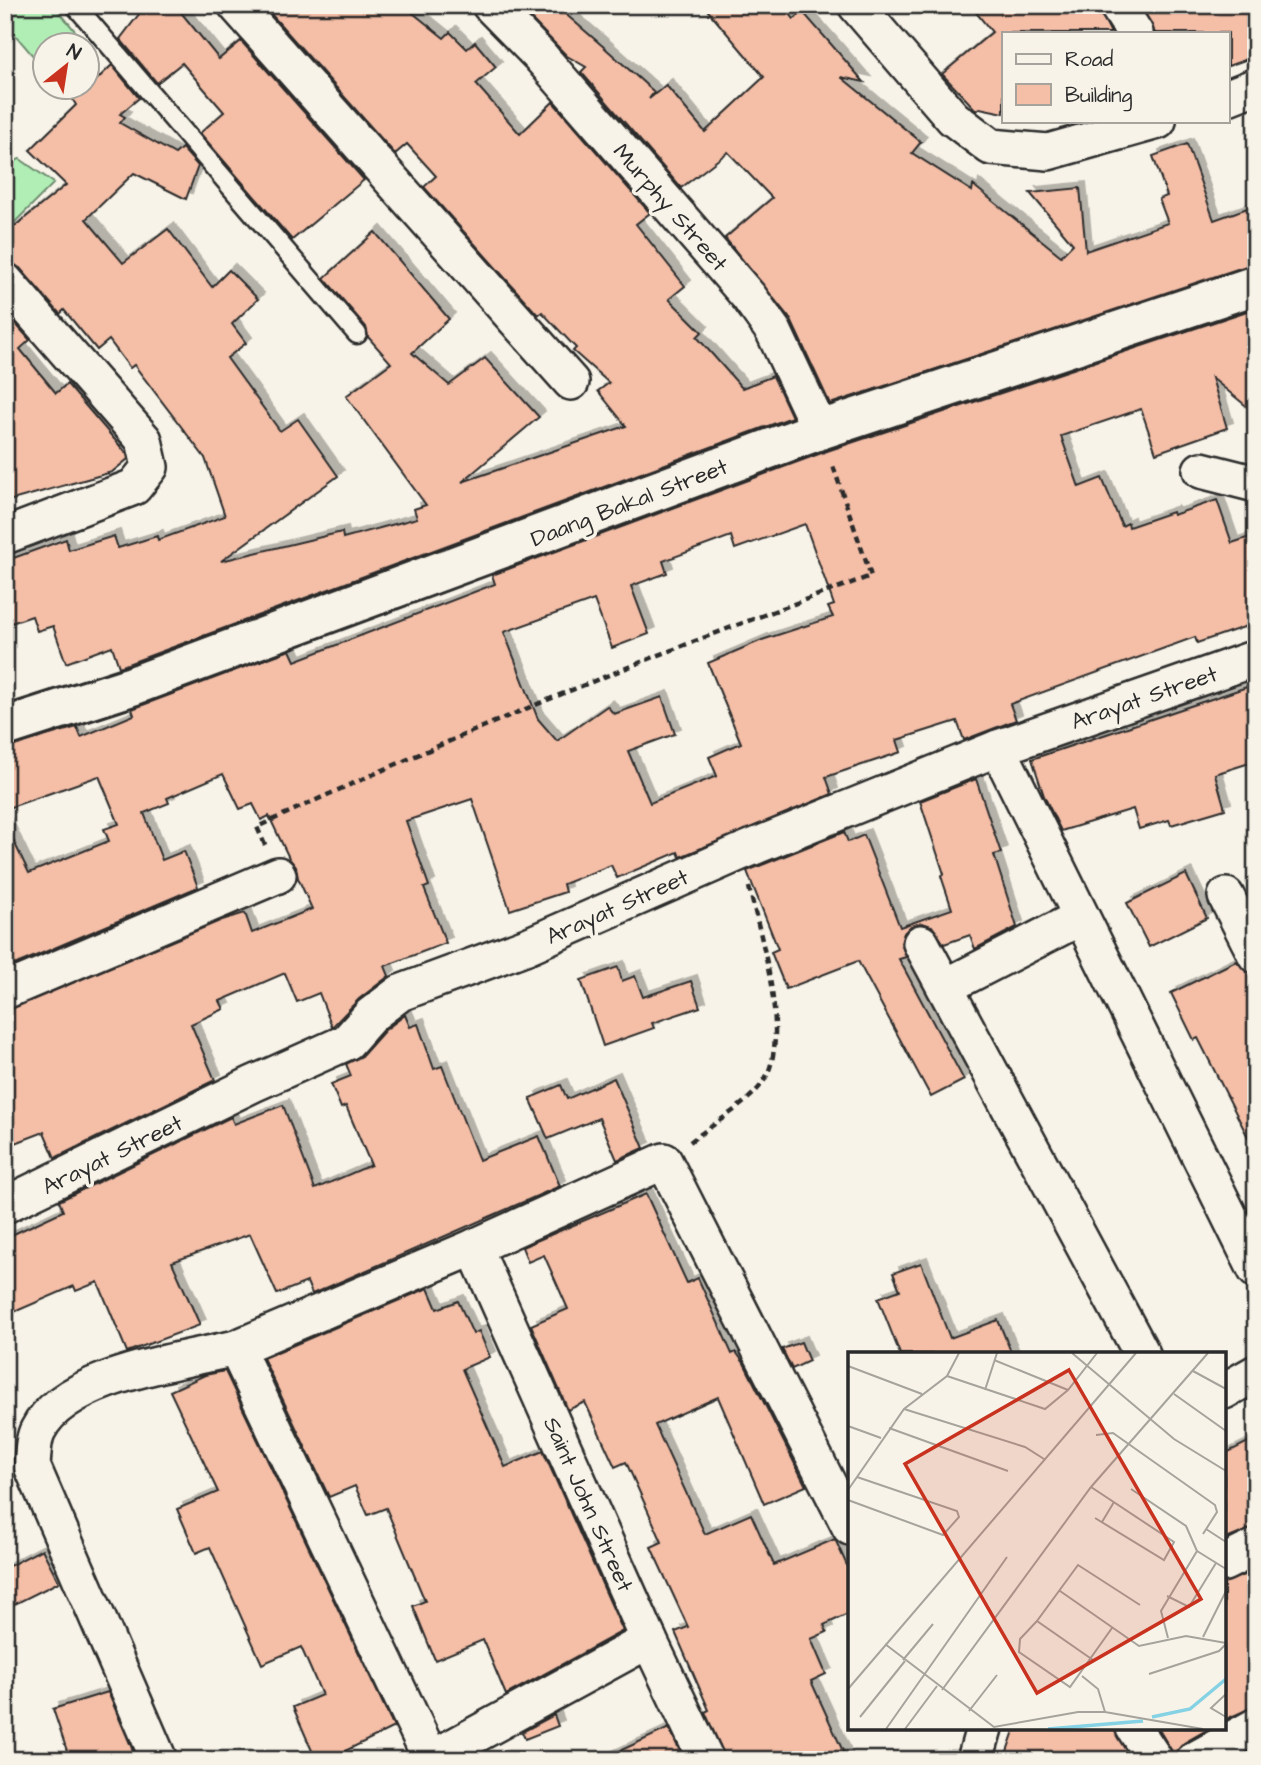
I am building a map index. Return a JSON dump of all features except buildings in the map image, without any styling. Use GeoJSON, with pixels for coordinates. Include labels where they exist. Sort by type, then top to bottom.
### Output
{"type":"FeatureCollection","features":[{"type":"Feature","properties":{"kind":"street"},"geometry":{"type":"LineString","coordinates":[[236,5],[571,382]]}},
{"type":"Feature","properties":{"kind":"street","name":"Murphy Street"},"geometry":{"type":"LineString","coordinates":[[489,5],[538,55],[748,297],[774,332],[820,430]]}},
{"type":"Feature","properties":{"kind":"street"},"geometry":{"type":"LineString","coordinates":[[856,5],[953,118],[991,147],[1048,152],[1154,122]]}},
{"type":"Feature","properties":{"kind":"street"},"geometry":{"type":"LineString","coordinates":[[1117,5],[1134,32]]}},
{"type":"Feature","properties":{"kind":"street"},"geometry":{"type":"LineString","coordinates":[[1230,96],[1256,86]]}},
{"type":"Feature","properties":{"kind":"street"},"geometry":{"type":"LineString","coordinates":[[5,281],[144,440],[150,467],[134,487],[5,536]]}},
{"type":"Feature","properties":{"kind":"street","name":"Daang Bakal Street"},"geometry":{"type":"LineString","coordinates":[[5,727],[132,686],[820,430],[1256,285]]}},
{"type":"Feature","properties":{"kind":"street"},"geometry":{"type":"LineString","coordinates":[[1201,470],[1256,484]]}},
{"type":"Feature","properties":{"kind":"street","name":"Arayat Street"},"geometry":{"type":"LineString","coordinates":[[5,1205],[253,1084],[347,1042],[371,1015],[400,993],[527,946],[741,852],[998,748],[1256,658]]}},
{"type":"Feature","properties":{"kind":"street"},"geometry":{"type":"LineString","coordinates":[[998,748],[1256,1270]]}},
{"type":"Feature","properties":{"kind":"street"},"geometry":{"type":"LineString","coordinates":[[5,991],[278,875]]}},
{"type":"Feature","properties":{"kind":"street"},"geometry":{"type":"LineString","coordinates":[[1226,896],[1256,956]]}},
{"type":"Feature","properties":{"kind":"street"},"geometry":{"type":"LineString","coordinates":[[945,987],[1081,917]]}},
{"type":"Feature","properties":{"kind":"street"},"geometry":{"type":"LineString","coordinates":[[921,943],[1141,1352]]}},
{"type":"Feature","properties":{"kind":"street"},"geometry":{"type":"LineString","coordinates":[[159,1760],[32,1466],[37,1431],[51,1411],[78,1391],[107,1380],[236,1348],[474,1247],[664,1161],[848,1523]]}},
{"type":"Feature","properties":{"kind":"street","name":"Saint John Street"},"geometry":{"type":"LineString","coordinates":[[474,1247],[649,1640],[706,1760]]}},
{"type":"Feature","properties":{"kind":"street"},"geometry":{"type":"LineString","coordinates":[[236,1348],[430,1759],[649,1640]]}},
{"type":"Feature","properties":{"kind":"street"},"geometry":{"type":"LineString","coordinates":[[1226,1390],[1256,1373]]}},
{"type":"Feature","properties":{"kind":"street"},"geometry":{"type":"LineString","coordinates":[[1226,1562],[1256,1547]]}},
{"type":"Feature","properties":{"kind":"street"},"geometry":{"type":"LineString","coordinates":[[1194,1760],[1256,1726]]}},
{"type":"Feature","properties":{"kind":"street"},"geometry":{"type":"LineString","coordinates":[[975,1760],[983,1730]]}},
{"type":"Feature","properties":{"kind":"street"},"geometry":{"type":"LineString","coordinates":[[1135,1730],[1154,1760]]}},
{"type":"Feature","properties":{"kind":"lane"},"geometry":{"type":"LineString","coordinates":[[75,5],[357,334]]}},
{"type":"Feature","properties":{"kind":"path"},"geometry":{"type":"LineString","coordinates":[[257,827],[477,728],[712,632],[871,576],[820,430]]}},
{"type":"Feature","properties":{"kind":"path"},"geometry":{"type":"LineString","coordinates":[[664,1161],[759,1088],[771,1069],[775,998],[741,852]]}},
{"type":"Feature","properties":{"kind":"green space"},"geometry":{"type":"Polygon","coordinates":[[[5,5],[54,5],[76,32],[32,32],[32,55],[5,23],[5,5]]]}},
{"type":"Feature","properties":{"kind":"green space"},"geometry":{"type":"Polygon","coordinates":[[[20,159],[54,183],[6,231],[5,165],[20,159]]]}}]}
